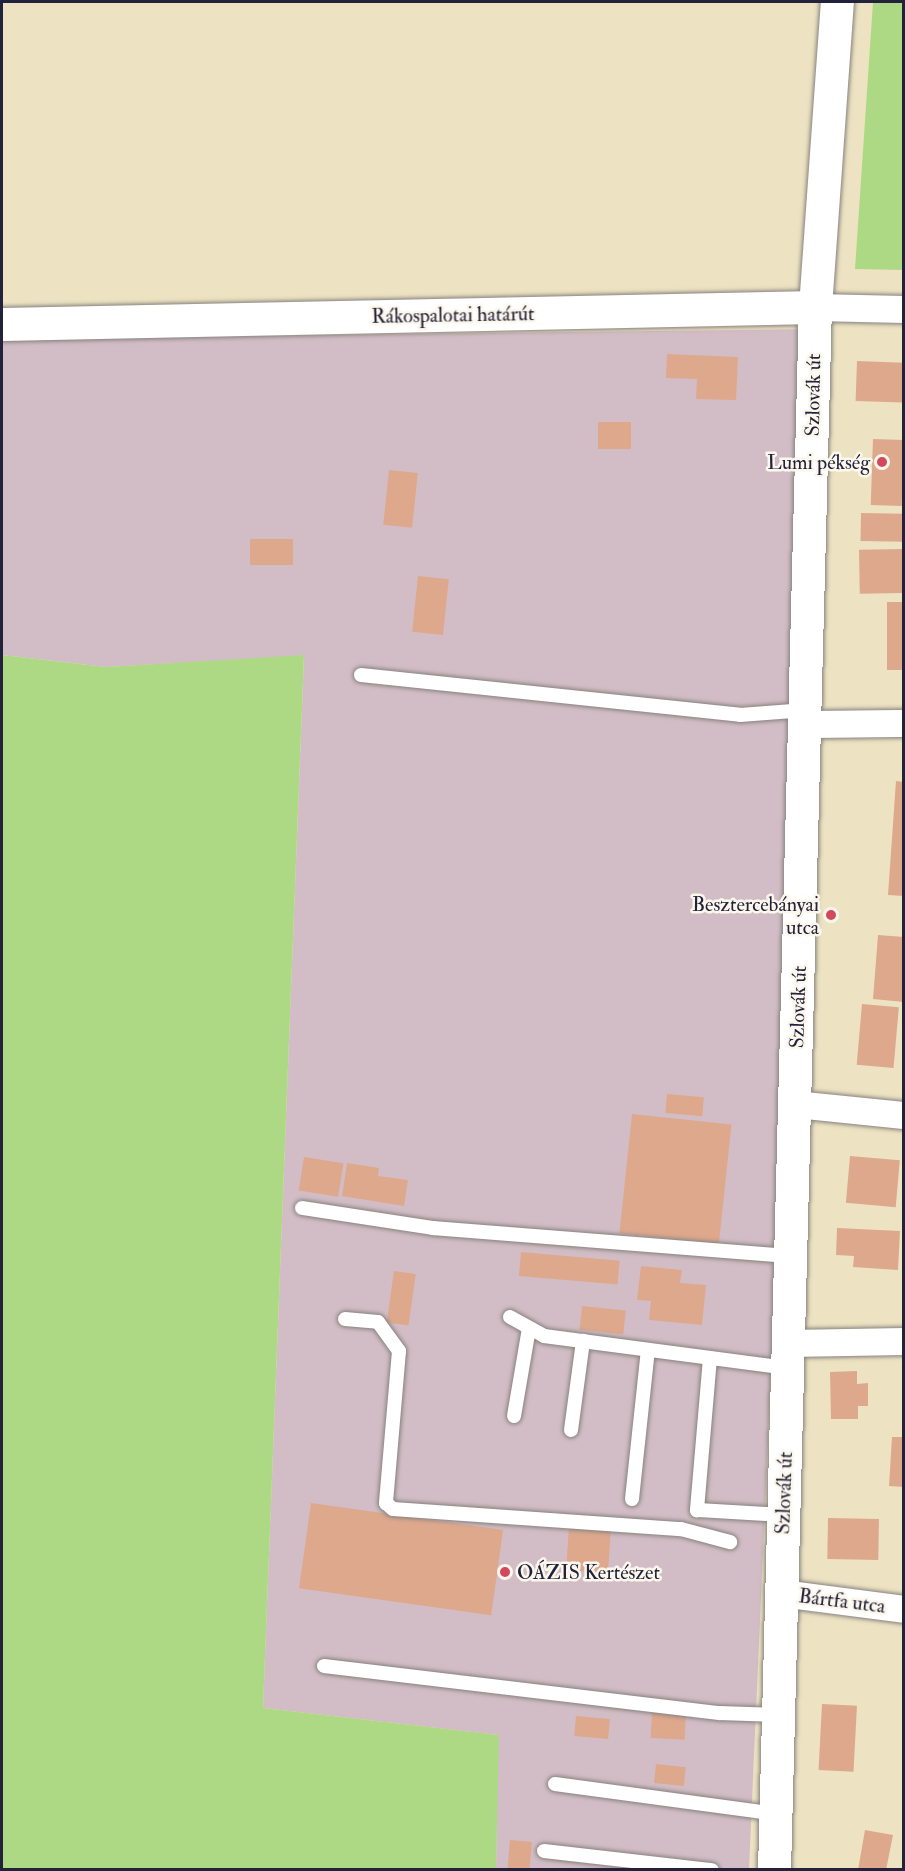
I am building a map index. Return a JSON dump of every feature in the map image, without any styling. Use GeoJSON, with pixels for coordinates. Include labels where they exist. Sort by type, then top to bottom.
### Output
{"type":"FeatureCollection","features":[{"type":"Feature","properties":{"kind":"main road"},"geometry":{"type":"LineString","coordinates":[[821,2],[833,73]]}},
{"type":"Feature","properties":{"kind":"main road","name":"Szlovák út"},"geometry":{"type":"LineString","coordinates":[[774,1869],[815,307],[837,2]]}},
{"type":"Feature","properties":{"kind":"main road","name":"Rákospalotai határút"},"geometry":{"type":"LineString","coordinates":[[2,324],[815,307]]}},
{"type":"Feature","properties":{"kind":"street","name":"Rákospalotai határút"},"geometry":{"type":"LineString","coordinates":[[815,307],[903,309]]}},
{"type":"Feature","properties":{"kind":"street"},"geometry":{"type":"LineString","coordinates":[[806,717],[903,723]]}},
{"type":"Feature","properties":{"kind":"street"},"geometry":{"type":"LineString","coordinates":[[795,1104],[903,1115]]}},
{"type":"Feature","properties":{"kind":"street"},"geometry":{"type":"LineString","coordinates":[[788,1355],[903,1341]]}},
{"type":"Feature","properties":{"kind":"street","name":"Bártfa utca"},"geometry":{"type":"LineString","coordinates":[[781,1593],[903,1609]]}},
{"type":"Feature","properties":{"kind":"lane"},"geometry":{"type":"LineString","coordinates":[[362,675],[740,715],[806,717]]}},
{"type":"Feature","properties":{"kind":"lane"},"geometry":{"type":"LineString","coordinates":[[302,1208],[434,1228],[791,1256]]}},
{"type":"Feature","properties":{"kind":"lane"},"geometry":{"type":"LineString","coordinates":[[510,1317],[544,1336],[710,1358],[788,1355]]}},
{"type":"Feature","properties":{"kind":"lane"},"geometry":{"type":"LineString","coordinates":[[345,1319],[378,1322],[399,1351],[386,1503],[393,1509],[681,1530],[730,1542]]}},
{"type":"Feature","properties":{"kind":"lane"},"geometry":{"type":"LineString","coordinates":[[514,1416],[529,1328]]}},
{"type":"Feature","properties":{"kind":"lane"},"geometry":{"type":"LineString","coordinates":[[571,1430],[583,1341]]}},
{"type":"Feature","properties":{"kind":"lane"},"geometry":{"type":"LineString","coordinates":[[632,1499],[648,1350]]}},
{"type":"Feature","properties":{"kind":"lane"},"geometry":{"type":"LineString","coordinates":[[710,1358],[697,1510],[783,1515]]}},
{"type":"Feature","properties":{"kind":"lane"},"geometry":{"type":"LineString","coordinates":[[324,1666],[718,1713],[779,1715]]}},
{"type":"Feature","properties":{"kind":"lane"},"geometry":{"type":"LineString","coordinates":[[555,1784],[776,1814]]}},
{"type":"Feature","properties":{"kind":"lane"},"geometry":{"type":"LineString","coordinates":[[544,1851],[712,1869]]}},
{"type":"Feature","properties":{"kind":"shaded area"},"geometry":{"type":"Polygon","coordinates":[[[817,329],[749,1869],[496,1869],[498,1735],[263,1708],[304,656],[106,667],[2,655],[2,339],[817,329]]]}},
{"type":"Feature","properties":{"kind":"green space"},"geometry":{"type":"Polygon","coordinates":[[[873,2],[903,2],[903,270],[855,269],[873,2]]]}},
{"type":"Feature","properties":{"kind":"green space"},"geometry":{"type":"Polygon","coordinates":[[[2,655],[106,667],[304,655],[263,1708],[499,1735],[496,1869],[2,1869],[2,655]]]}},
{"type":"Feature","properties":{"kind":"building"},"geometry":{"type":"Polygon","coordinates":[[[667,354],[738,357],[736,400],[696,399],[697,379],[666,378],[667,354]]]}},
{"type":"Feature","properties":{"kind":"building"},"geometry":{"type":"Polygon","coordinates":[[[857,361],[904,363],[903,403],[856,401],[857,361]]]}},
{"type":"Feature","properties":{"kind":"building"},"geometry":{"type":"Polygon","coordinates":[[[598,422],[631,422],[631,449],[598,449],[598,422]]]}},
{"type":"Feature","properties":{"kind":"building"},"geometry":{"type":"Polygon","coordinates":[[[873,439],[904,440],[902,506],[871,505],[873,439]]]}},
{"type":"Feature","properties":{"kind":"building"},"geometry":{"type":"Polygon","coordinates":[[[389,470],[418,473],[412,528],[383,525],[389,470]]]}},
{"type":"Feature","properties":{"kind":"building"},"geometry":{"type":"Polygon","coordinates":[[[861,513],[904,514],[904,542],[861,541],[861,513]]]}},
{"type":"Feature","properties":{"kind":"building"},"geometry":{"type":"Polygon","coordinates":[[[250,539],[293,539],[293,565],[250,565],[250,539]]]}},
{"type":"Feature","properties":{"kind":"building"},"geometry":{"type":"Polygon","coordinates":[[[903,549],[904,593],[860,594],[859,550],[903,549]]]}},
{"type":"Feature","properties":{"kind":"building"},"geometry":{"type":"Polygon","coordinates":[[[418,576],[449,579],[443,635],[412,632],[418,576]]]}},
{"type":"Feature","properties":{"kind":"building"},"geometry":{"type":"Polygon","coordinates":[[[887,602],[904,602],[904,670],[887,670],[887,602]]]}},
{"type":"Feature","properties":{"kind":"building"},"geometry":{"type":"Polygon","coordinates":[[[896,781],[904,782],[904,896],[888,895],[896,781]]]}},
{"type":"Feature","properties":{"kind":"building"},"geometry":{"type":"Polygon","coordinates":[[[878,935],[904,937],[904,1002],[873,999],[878,935]]]}},
{"type":"Feature","properties":{"kind":"building"},"geometry":{"type":"Polygon","coordinates":[[[862,1004],[899,1007],[894,1068],[857,1065],[862,1004]]]}},
{"type":"Feature","properties":{"kind":"building"},"geometry":{"type":"Polygon","coordinates":[[[667,1094],[704,1097],[702,1116],[665,1113],[667,1094]]]}},
{"type":"Feature","properties":{"kind":"building"},"geometry":{"type":"Polygon","coordinates":[[[632,1114],[731,1124],[719,1244],[619,1233],[632,1114]]]}},
{"type":"Feature","properties":{"kind":"building"},"geometry":{"type":"Polygon","coordinates":[[[850,1156],[900,1160],[896,1207],[846,1203],[850,1156]]]}},
{"type":"Feature","properties":{"kind":"building"},"geometry":{"type":"Polygon","coordinates":[[[304,1157],[344,1163],[338,1197],[299,1191],[304,1157]]]}},
{"type":"Feature","properties":{"kind":"building"},"geometry":{"type":"Polygon","coordinates":[[[347,1163],[379,1168],[378,1176],[408,1180],[404,1206],[342,1196],[347,1163]]]}},
{"type":"Feature","properties":{"kind":"building"},"geometry":{"type":"Polygon","coordinates":[[[837,1228],[900,1231],[898,1270],[853,1267],[854,1256],[836,1255],[837,1228]]]}},
{"type":"Feature","properties":{"kind":"building"},"geometry":{"type":"Polygon","coordinates":[[[521,1252],[620,1261],[618,1285],[519,1276],[521,1252]]]}},
{"type":"Feature","properties":{"kind":"building"},"geometry":{"type":"Polygon","coordinates":[[[641,1266],[682,1270],[680,1283],[706,1285],[702,1325],[649,1320],[651,1301],[637,1300],[641,1266]]]}},
{"type":"Feature","properties":{"kind":"building"},"geometry":{"type":"Polygon","coordinates":[[[394,1271],[416,1274],[409,1326],[387,1322],[394,1271]]]}},
{"type":"Feature","properties":{"kind":"building"},"geometry":{"type":"Polygon","coordinates":[[[582,1306],[626,1311],[623,1334],[579,1330],[582,1306]]]}},
{"type":"Feature","properties":{"kind":"building"},"geometry":{"type":"Polygon","coordinates":[[[857,1371],[857,1384],[868,1383],[868,1406],[858,1406],[858,1419],[831,1419],[830,1372],[857,1371]]]}},
{"type":"Feature","properties":{"kind":"building"},"geometry":{"type":"Polygon","coordinates":[[[892,1437],[904,1437],[904,1487],[889,1486],[892,1437]]]}},
{"type":"Feature","properties":{"kind":"building"},"geometry":{"type":"Polygon","coordinates":[[[311,1503],[503,1530],[491,1615],[299,1588],[311,1503]]]}},
{"type":"Feature","properties":{"kind":"building"},"geometry":{"type":"Polygon","coordinates":[[[828,1518],[879,1519],[878,1560],[827,1559],[828,1518]]]}},
{"type":"Feature","properties":{"kind":"building"},"geometry":{"type":"Polygon","coordinates":[[[569,1527],[611,1530],[608,1573],[566,1570],[569,1527]]]}},
{"type":"Feature","properties":{"kind":"building"},"geometry":{"type":"Polygon","coordinates":[[[822,1704],[857,1706],[853,1772],[819,1770],[822,1704]]]}},
{"type":"Feature","properties":{"kind":"building"},"geometry":{"type":"Polygon","coordinates":[[[652,1712],[686,1714],[685,1740],[651,1738],[652,1712]]]}},
{"type":"Feature","properties":{"kind":"building"},"geometry":{"type":"Polygon","coordinates":[[[576,1716],[610,1719],[608,1739],[574,1736],[576,1716]]]}},
{"type":"Feature","properties":{"kind":"building"},"geometry":{"type":"Polygon","coordinates":[[[656,1764],[686,1767],[684,1786],[654,1783],[656,1764]]]}},
{"type":"Feature","properties":{"kind":"building"},"geometry":{"type":"Polygon","coordinates":[[[865,1830],[893,1835],[886,1870],[858,1870],[865,1830]]]}},
{"type":"Feature","properties":{"kind":"building"},"geometry":{"type":"Polygon","coordinates":[[[510,1840],[532,1842],[529,1870],[507,1870],[510,1840]]]}},
{"type":"Feature","properties":{"kind":"place","name":"Lumi pékség"},"geometry":{"type":"Point","coordinates":[882,462]}},
{"type":"Feature","properties":{"kind":"place","name":"Besztercebányai utca"},"geometry":{"type":"Point","coordinates":[831,915]}},
{"type":"Feature","properties":{"kind":"place","name":"OÁZIS Kertészet"},"geometry":{"type":"Point","coordinates":[505,1572]}}]}
